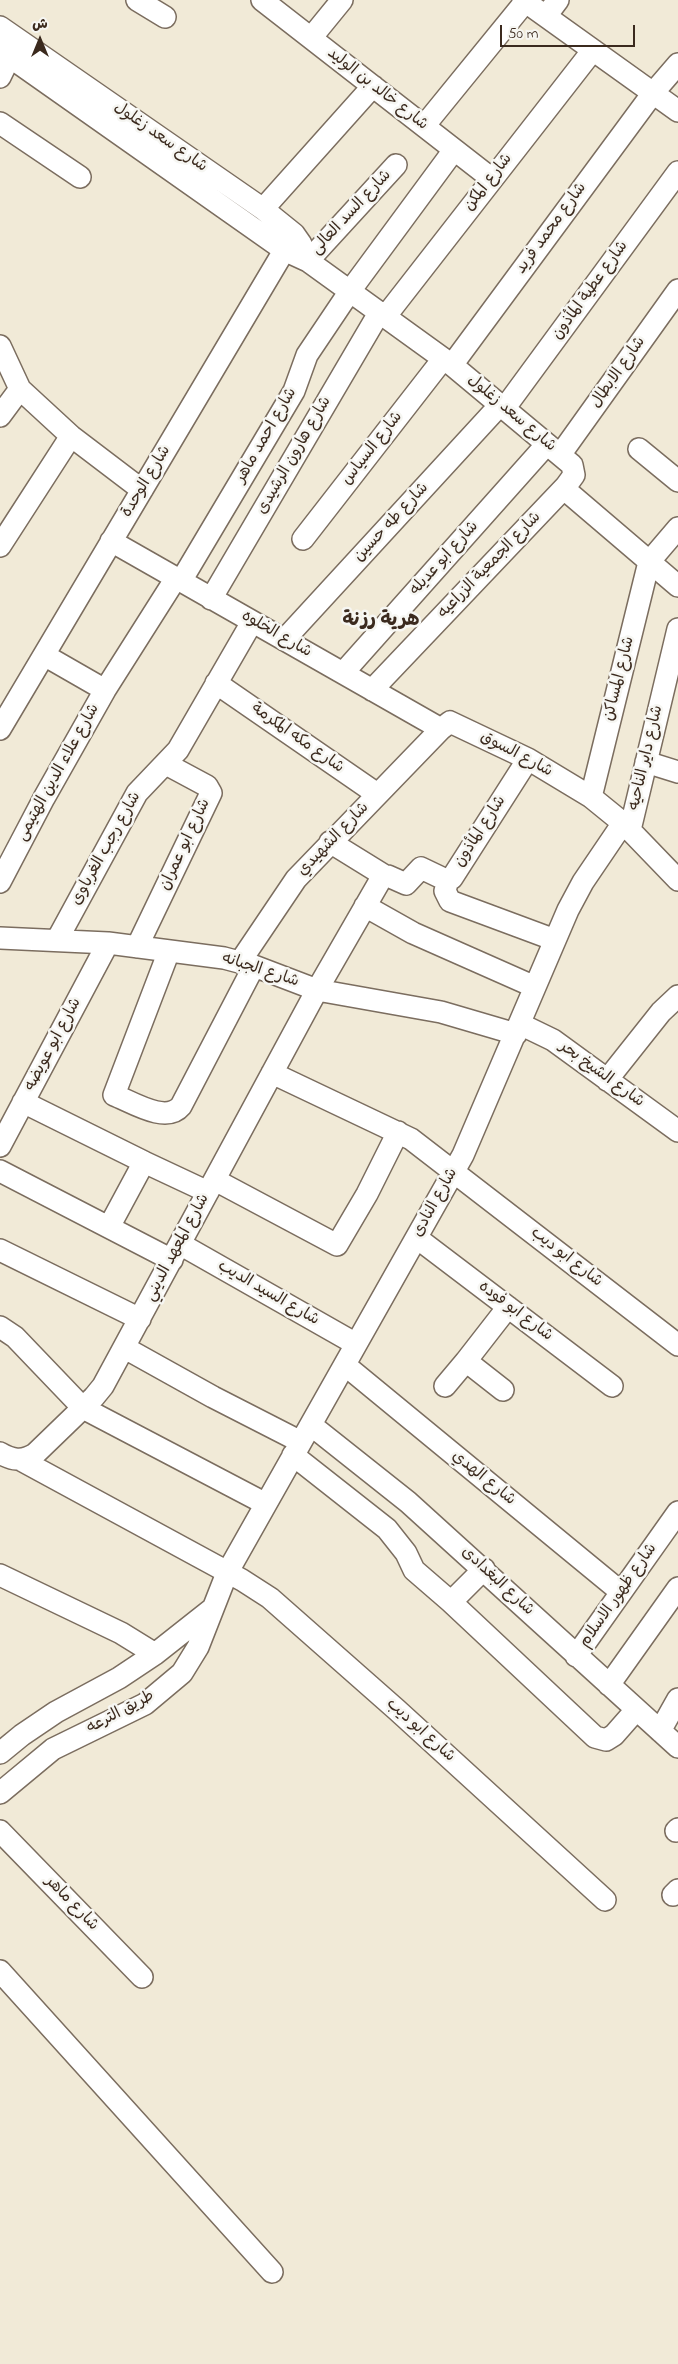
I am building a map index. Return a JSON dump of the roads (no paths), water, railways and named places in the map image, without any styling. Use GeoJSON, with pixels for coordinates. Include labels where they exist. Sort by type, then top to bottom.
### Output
{"type":"FeatureCollection","features":[{"type":"Feature","properties":{"kind":"street"},"geometry":{"type":"LineString","coordinates":[[137,0],[165,17]]}},
{"type":"Feature","properties":{"kind":"street","name":"شارع خالد بن الوليد"},"geometry":{"type":"LineString","coordinates":[[262,0],[492,179]]}},
{"type":"Feature","properties":{"kind":"street"},"geometry":{"type":"LineString","coordinates":[[311,38],[342,0]]}},
{"type":"Feature","properties":{"kind":"street"},"geometry":{"type":"LineString","coordinates":[[424,126],[524,1],[552,8],[594,50],[678,110]]}},
{"type":"Feature","properties":{"kind":"street","name":"شارع سعد زغلول"},"geometry":{"type":"LineString","coordinates":[[0,27],[9,48],[131,130],[194,161],[263,209],[289,242],[308,261],[447,362],[572,465],[575,471],[566,486]]}},
{"type":"Feature","properties":{"kind":"street"},"geometry":{"type":"LineString","coordinates":[[0,77],[9,48]]}},
{"type":"Feature","properties":{"kind":"street","name":"شارع المكن"},"geometry":{"type":"LineString","coordinates":[[382,315],[594,50]]}},
{"type":"Feature","properties":{"kind":"street","name":"شارع محمد فريد"},"geometry":{"type":"LineString","coordinates":[[447,362],[653,93],[678,64]]}},
{"type":"Feature","properties":{"kind":"street"},"geometry":{"type":"LineString","coordinates":[[263,209],[373,86]]}},
{"type":"Feature","properties":{"kind":"street"},"geometry":{"type":"LineString","coordinates":[[0,123],[80,177]]}},
{"type":"Feature","properties":{"kind":"street","name":"شارع سعد زغلول"},"geometry":{"type":"LineString","coordinates":[[131,130],[183,180],[289,242]]}},
{"type":"Feature","properties":{"kind":"street","name":"شارع احمد ماهر"},"geometry":{"type":"LineString","coordinates":[[105,690],[178,580],[294,391],[307,355],[350,291],[454,150]]}},
{"type":"Feature","properties":{"kind":"street"},"geometry":{"type":"LineString","coordinates":[[183,180],[194,161]]}},
{"type":"Feature","properties":{"kind":"street","name":"شارع السد العالى"},"geometry":{"type":"LineString","coordinates":[[308,261],[396,165]]}},
{"type":"Feature","properties":{"kind":"street","name":"شارع عطية المأذون"},"geometry":{"type":"LineString","coordinates":[[502,407],[678,172]]}},
{"type":"Feature","properties":{"kind":"street","name":"شارع الوحدة"},"geometry":{"type":"LineString","coordinates":[[0,729],[289,242]]}},
{"type":"Feature","properties":{"kind":"street","name":"شارع الابطال"},"geometry":{"type":"LineString","coordinates":[[554,450],[678,290]]}},
{"type":"Feature","properties":{"kind":"street","name":"شارع هارون الرشيدى"},"geometry":{"type":"LineString","coordinates":[[211,598],[382,315]]}},
{"type":"Feature","properties":{"kind":"street"},"geometry":{"type":"LineString","coordinates":[[0,346],[20,389],[71,436],[142,490]]}},
{"type":"Feature","properties":{"kind":"street","name":"شارع السياس"},"geometry":{"type":"LineString","coordinates":[[303,539],[447,362]]}},
{"type":"Feature","properties":{"kind":"street"},"geometry":{"type":"LineString","coordinates":[[0,416],[20,389]]}},
{"type":"Feature","properties":{"kind":"street","name":"شارع طه حسين"},"geometry":{"type":"LineString","coordinates":[[284,640],[502,407]]}},
{"type":"Feature","properties":{"kind":"street"},"geometry":{"type":"LineString","coordinates":[[0,546],[71,436]]}},
{"type":"Feature","properties":{"kind":"street"},"geometry":{"type":"LineString","coordinates":[[639,448],[678,481]]}},
{"type":"Feature","properties":{"kind":"street","name":"شارع ابو عديله"},"geometry":{"type":"LineString","coordinates":[[343,673],[554,450]]}},
{"type":"Feature","properties":{"kind":"street"},"geometry":{"type":"LineString","coordinates":[[566,486],[569,493],[649,562],[677,583]]}},
{"type":"Feature","properties":{"kind":"street","name":"شارع الجمعية الزراعيه"},"geometry":{"type":"LineString","coordinates":[[372,690],[566,486]]}},
{"type":"Feature","properties":{"kind":"street"},"geometry":{"type":"LineString","coordinates":[[649,562],[678,528]]}},
{"type":"Feature","properties":{"kind":"street","name":"شارع الخلوه"},"geometry":{"type":"LineString","coordinates":[[111,542],[441,729]]}},
{"type":"Feature","properties":{"kind":"street","name":"شارع المساكن"},"geometry":{"type":"LineString","coordinates":[[591,797],[649,562]]}},
{"type":"Feature","properties":{"kind":"street","name":"شارع رجب الغرباوى"},"geometry":{"type":"LineString","coordinates":[[56,940],[137,793],[178,750],[252,622]]}},
{"type":"Feature","properties":{"kind":"street","name":"شارع داير الناحيه"},"geometry":{"type":"LineString","coordinates":[[626,826],[646,762],[678,629]]}},
{"type":"Feature","properties":{"kind":"street"},"geometry":{"type":"LineString","coordinates":[[44,655],[105,690]]}},
{"type":"Feature","properties":{"kind":"street","name":"شارع مكه المكرمة"},"geometry":{"type":"LineString","coordinates":[[216,683],[377,794]]}},
{"type":"Feature","properties":{"kind":"street","name":"شارع علاء الدين الهتيمى"},"geometry":{"type":"LineString","coordinates":[[0,882],[44,798],[105,690]]}},
{"type":"Feature","properties":{"kind":"street","name":"شارع السوق"},"geometry":{"type":"LineString","coordinates":[[441,729],[448,723],[453,722],[528,759],[591,797]]}},
{"type":"Feature","properties":{"kind":"street","name":"شارع الشهيدي"},"geometry":{"type":"LineString","coordinates":[[169,951],[114,1095],[163,1114],[176,1111],[181,1106],[247,964],[281,899],[330,842],[441,729]]}},
{"type":"Feature","properties":{"kind":"street","name":"شارع المأذون"},"geometry":{"type":"LineString","coordinates":[[385,876],[406,884],[418,869],[423,868],[444,880],[452,878],[528,759]]}},
{"type":"Feature","properties":{"kind":"street"},"geometry":{"type":"LineString","coordinates":[[646,762],[678,772]]}},
{"type":"Feature","properties":{"kind":"street","name":"شارع ابو عمران"},"geometry":{"type":"LineString","coordinates":[[137,947],[211,793],[207,786],[166,764]]}},
{"type":"Feature","properties":{"kind":"street"},"geometry":{"type":"LineString","coordinates":[[591,797],[626,826],[678,880]]}},
{"type":"Feature","properties":{"kind":"street","name":"شارع النادى"},"geometry":{"type":"LineString","coordinates":[[227,1573],[455,1171],[555,940],[583,882],[626,826]]}},
{"type":"Feature","properties":{"kind":"street"},"geometry":{"type":"LineString","coordinates":[[317,990],[381,879],[385,876],[330,842]]}},
{"type":"Feature","properties":{"kind":"street"},"geometry":{"type":"LineString","coordinates":[[448,880],[445,891],[450,901],[555,940]]}},
{"type":"Feature","properties":{"kind":"street"},"geometry":{"type":"LineString","coordinates":[[366,906],[422,937],[535,987]]}},
{"type":"Feature","properties":{"kind":"street","name":"شارع الجبانه"},"geometry":{"type":"LineString","coordinates":[[0,938],[108,943],[247,964],[317,990],[441,1012],[518,1029]]}},
{"type":"Feature","properties":{"kind":"street","name":"شارع ابو عويضه"},"geometry":{"type":"LineString","coordinates":[[0,1146],[108,943]]}},
{"type":"Feature","properties":{"kind":"street","name":"شارع المعهد الديني"},"geometry":{"type":"LineString","coordinates":[[21,1460],[35,1454],[103,1386],[317,990]]}},
{"type":"Feature","properties":{"kind":"street"},"geometry":{"type":"LineString","coordinates":[[607,1080],[661,1012],[678,996]]}},
{"type":"Feature","properties":{"kind":"street","name":"شارع الشيخ بحر"},"geometry":{"type":"LineString","coordinates":[[518,1029],[553,1040],[678,1132]]}},
{"type":"Feature","properties":{"kind":"street","name":"شارع ابو ديب"},"geometry":{"type":"LineString","coordinates":[[272,1073],[398,1132],[455,1171],[678,1345]]}},
{"type":"Feature","properties":{"kind":"street"},"geometry":{"type":"LineString","coordinates":[[24,1102],[144,1162],[212,1186],[337,1245],[367,1194],[398,1132]]}},
{"type":"Feature","properties":{"kind":"street"},"geometry":{"type":"LineString","coordinates":[[109,1227],[144,1162]]}},
{"type":"Feature","properties":{"kind":"street","name":"شارع السيد الديب"},"geometry":{"type":"LineString","coordinates":[[0,1171],[109,1227],[176,1252],[356,1344]]}},
{"type":"Feature","properties":{"kind":"street","name":"شارع ابو فوده"},"geometry":{"type":"LineString","coordinates":[[417,1238],[612,1386]]}},
{"type":"Feature","properties":{"kind":"street"},"geometry":{"type":"LineString","coordinates":[[0,1250],[140,1319]]}},
{"type":"Feature","properties":{"kind":"street"},"geometry":{"type":"LineString","coordinates":[[445,1386],[508,1307]]}},
{"type":"Feature","properties":{"kind":"street"},"geometry":{"type":"LineString","coordinates":[[0,1327],[15,1337],[83,1408],[266,1504]]}},
{"type":"Feature","properties":{"kind":"street"},"geometry":{"type":"LineString","coordinates":[[125,1348],[213,1397],[302,1440],[387,1529],[406,1553],[414,1570],[595,1736],[606,1740],[614,1735],[636,1710]]}},
{"type":"Feature","properties":{"kind":"street"},"geometry":{"type":"LineString","coordinates":[[466,1361],[503,1390]]}},
{"type":"Feature","properties":{"kind":"street","name":"شارع الهدي"},"geometry":{"type":"LineString","coordinates":[[344,1365],[621,1592]]}},
{"type":"Feature","properties":{"kind":"street","name":"شارع البغدادى"},"geometry":{"type":"LineString","coordinates":[[302,1440],[408,1502],[678,1747]]}},
{"type":"Feature","properties":{"kind":"street"},"geometry":{"type":"LineString","coordinates":[[0,1453],[8,1458],[21,1460]]}},
{"type":"Feature","properties":{"kind":"street","name":"شارع ابو ديب"},"geometry":{"type":"LineString","coordinates":[[21,1460],[270,1598],[397,1710],[605,1900]]}},
{"type":"Feature","properties":{"kind":"street","name":"شارع ظهور الاسلام"},"geometry":{"type":"LineString","coordinates":[[576,1656],[678,1512]]}},
{"type":"Feature","properties":{"kind":"street"},"geometry":{"type":"LineString","coordinates":[[451,1602],[484,1569]]}},
{"type":"Feature","properties":{"kind":"street","name":"طريق الترعه"},"geometry":{"type":"LineString","coordinates":[[0,1792],[53,1749],[145,1704],[182,1673],[198,1647],[227,1573]]}},
{"type":"Feature","properties":{"kind":"street"},"geometry":{"type":"LineString","coordinates":[[0,1575],[121,1633],[155,1654]]}},
{"type":"Feature","properties":{"kind":"street"},"geometry":{"type":"LineString","coordinates":[[609,1685],[678,1588]]}},
{"type":"Feature","properties":{"kind":"street","name":"طريق الترعه"},"geometry":{"type":"LineString","coordinates":[[0,1753],[22,1735],[56,1712],[119,1678],[155,1654],[214,1608]]}},
{"type":"Feature","properties":{"kind":"street"},"geometry":{"type":"LineString","coordinates":[[660,1731],[678,1699]]}},
{"type":"Feature","properties":{"kind":"street","name":"شارع ماهر"},"geometry":{"type":"LineString","coordinates":[[0,1831],[142,1977]]}},
{"type":"Feature","properties":{"kind":"street"},"geometry":{"type":"LineString","coordinates":[[0,1971],[272,2272]]}},
{"type":"Feature","properties":{"kind":"district","name":"هرية رزنة"},"geometry":{"type":"Point","coordinates":[381,622]}}]}
